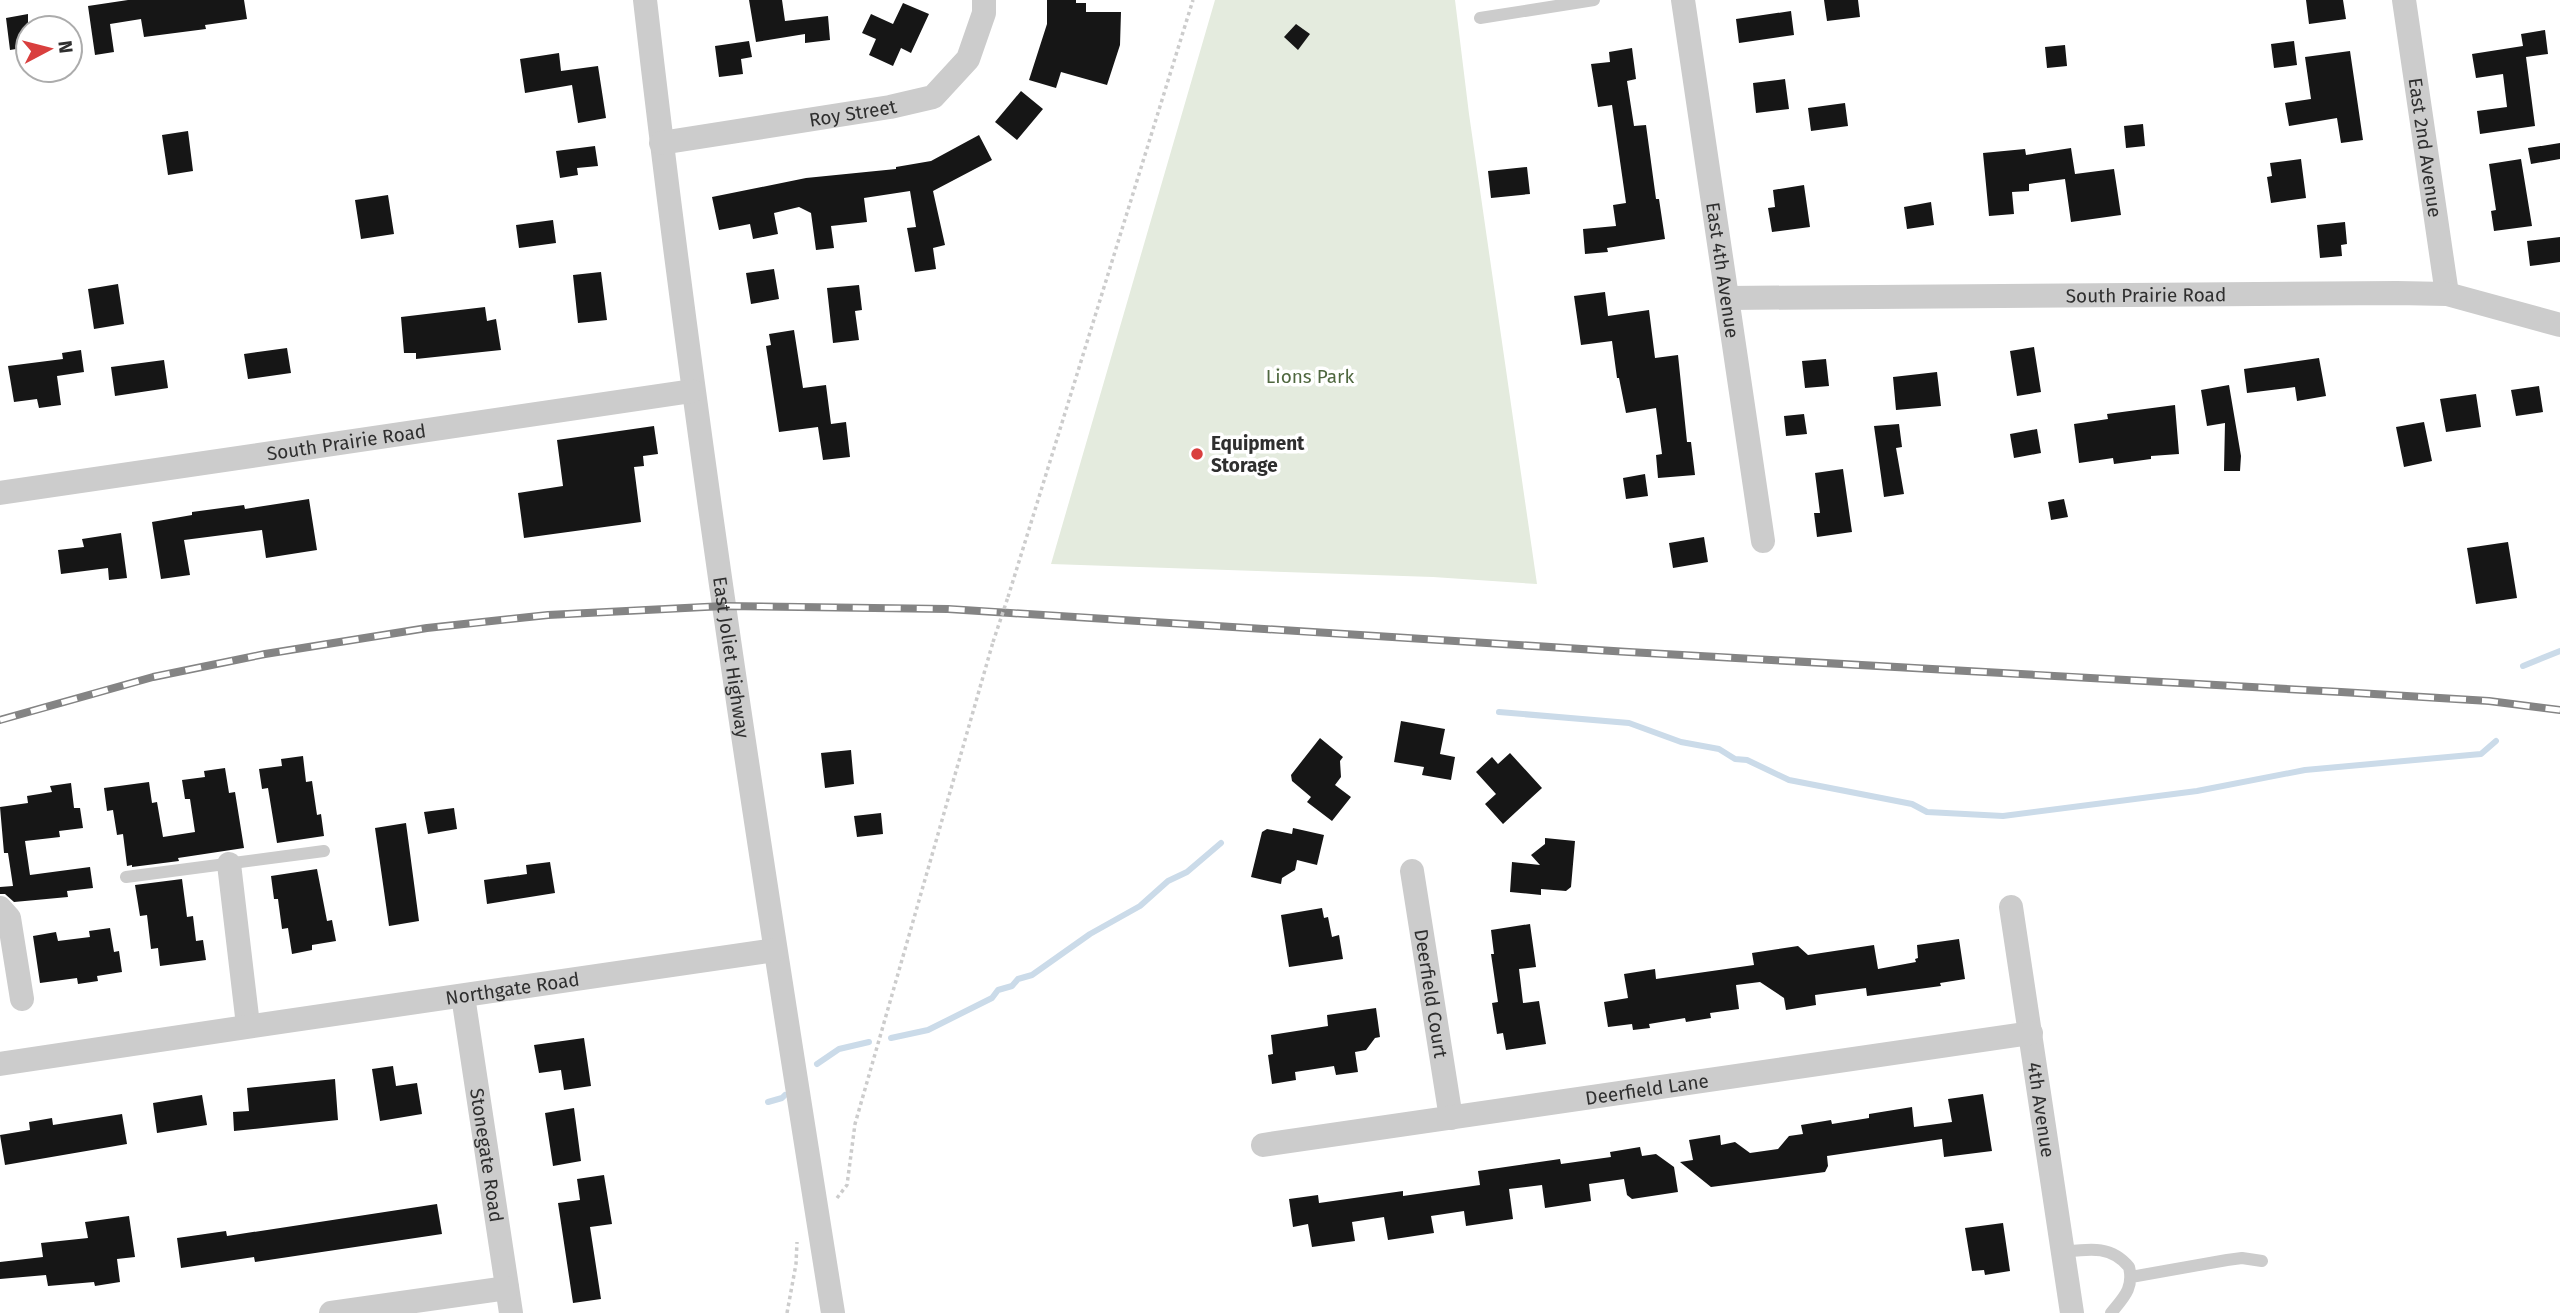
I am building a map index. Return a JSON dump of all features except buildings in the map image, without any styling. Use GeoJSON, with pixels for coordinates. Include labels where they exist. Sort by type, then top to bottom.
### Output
{"type":"FeatureCollection","features":[{"type":"Feature","properties":{"kind":"street","name":"East Joliet Highway"},"geometry":{"type":"LineString","coordinates":[[645,0],[692,391],[775,950],[833,1313]]}},
{"type":"Feature","properties":{"kind":"street","name":"Roy Street"},"geometry":{"type":"LineString","coordinates":[[661,143],[890,107],[933,97],[968,59],[984,13],[984,0]]}},
{"type":"Feature","properties":{"kind":"street","name":"East 4th Avenue"},"geometry":{"type":"LineString","coordinates":[[1683,0],[1763,541]]}},
{"type":"Feature","properties":{"kind":"street","name":"East 2nd Avenue"},"geometry":{"type":"LineString","coordinates":[[2404,0],[2447,295]]}},
{"type":"Feature","properties":{"kind":"street","name":"South Prairie Road"},"geometry":{"type":"LineString","coordinates":[[1728,298],[2386,293],[2447,295],[2560,325]]}},
{"type":"Feature","properties":{"kind":"street","name":"South Prairie Road"},"geometry":{"type":"LineString","coordinates":[[0,493],[692,391]]}},
{"type":"Feature","properties":{"kind":"street"},"geometry":{"type":"LineString","coordinates":[[229,863],[248,1025]]}},
{"type":"Feature","properties":{"kind":"street","name":"Deerfield Court"},"geometry":{"type":"LineString","coordinates":[[1412,871],[1451,1118]]}},
{"type":"Feature","properties":{"kind":"street","name":"4th Avenue"},"geometry":{"type":"LineString","coordinates":[[2011,907],[2072,1313]]}},
{"type":"Feature","properties":{"kind":"street"},"geometry":{"type":"LineString","coordinates":[[0,908],[9,918],[22,999]]}},
{"type":"Feature","properties":{"kind":"street","name":"Northgate Road"},"geometry":{"type":"LineString","coordinates":[[0,1064],[248,1025],[775,950]]}},
{"type":"Feature","properties":{"kind":"street","name":"Stonegate Road"},"geometry":{"type":"LineString","coordinates":[[463,996],[511,1313]]}},
{"type":"Feature","properties":{"kind":"street","name":"Deerfield Lane"},"geometry":{"type":"LineString","coordinates":[[1263,1145],[2031,1033]]}},
{"type":"Feature","properties":{"kind":"street"},"geometry":{"type":"LineString","coordinates":[[331,1313],[508,1288]]}},
{"type":"Feature","properties":{"kind":"lane"},"geometry":{"type":"LineString","coordinates":[[1480,18],[1550,3],[1594,0]]}},
{"type":"Feature","properties":{"kind":"lane"},"geometry":{"type":"LineString","coordinates":[[126,877],[324,851]]}},
{"type":"Feature","properties":{"kind":"lane"},"geometry":{"type":"LineString","coordinates":[[2063,1252],[2099,1249],[2109,1251],[2124,1261],[2131,1277],[2128,1293],[2111,1313]]}},
{"type":"Feature","properties":{"kind":"lane"},"geometry":{"type":"LineString","coordinates":[[2131,1277],[2242,1258],[2262,1261]]}},
{"type":"Feature","properties":{"kind":"path"},"geometry":{"type":"LineString","coordinates":[[836,1200],[846,1185],[855,1124],[993,642],[1193,0]]}},
{"type":"Feature","properties":{"kind":"path"},"geometry":{"type":"LineString","coordinates":[[787,1313],[798,1238]]}},
{"type":"Feature","properties":{"kind":"green space","name":"Lions Park"},"geometry":{"type":"Polygon","coordinates":[[[1215,0],[1455,0],[1537,584],[1433,577],[1051,564],[1215,0]]]}},
{"type":"Feature","properties":{"kind":"waterway"},"geometry":{"type":"LineString","coordinates":[[2523,666],[2560,651]]}},
{"type":"Feature","properties":{"kind":"waterway"},"geometry":{"type":"LineString","coordinates":[[1499,712],[1629,723],[1681,742],[1719,749],[1735,759],[1747,760],[1789,780],[1912,804],[1927,812],[2003,816],[2197,791],[2305,770],[2481,754],[2496,741]]}},
{"type":"Feature","properties":{"kind":"waterway"},"geometry":{"type":"LineString","coordinates":[[891,1038],[928,1030],[992,998],[998,990],[1012,986],[1018,979],[1032,975],[1090,934],[1140,906],[1168,881],[1187,872],[1221,843]]}},
{"type":"Feature","properties":{"kind":"waterway"},"geometry":{"type":"LineString","coordinates":[[817,1064],[839,1049],[869,1042]]}},
{"type":"Feature","properties":{"kind":"waterway"},"geometry":{"type":"LineString","coordinates":[[768,1102],[785,1095]]}},
{"type":"Feature","properties":{"kind":"railway"},"geometry":{"type":"LineString","coordinates":[[0,720],[153,677],[265,654],[427,628],[548,615],[724,606],[948,609],[1629,652],[2489,701],[2560,710]]}},
{"type":"Feature","properties":{"kind":"place","name":"Equipment Storage"},"geometry":{"type":"Point","coordinates":[1197,454]}}]}
